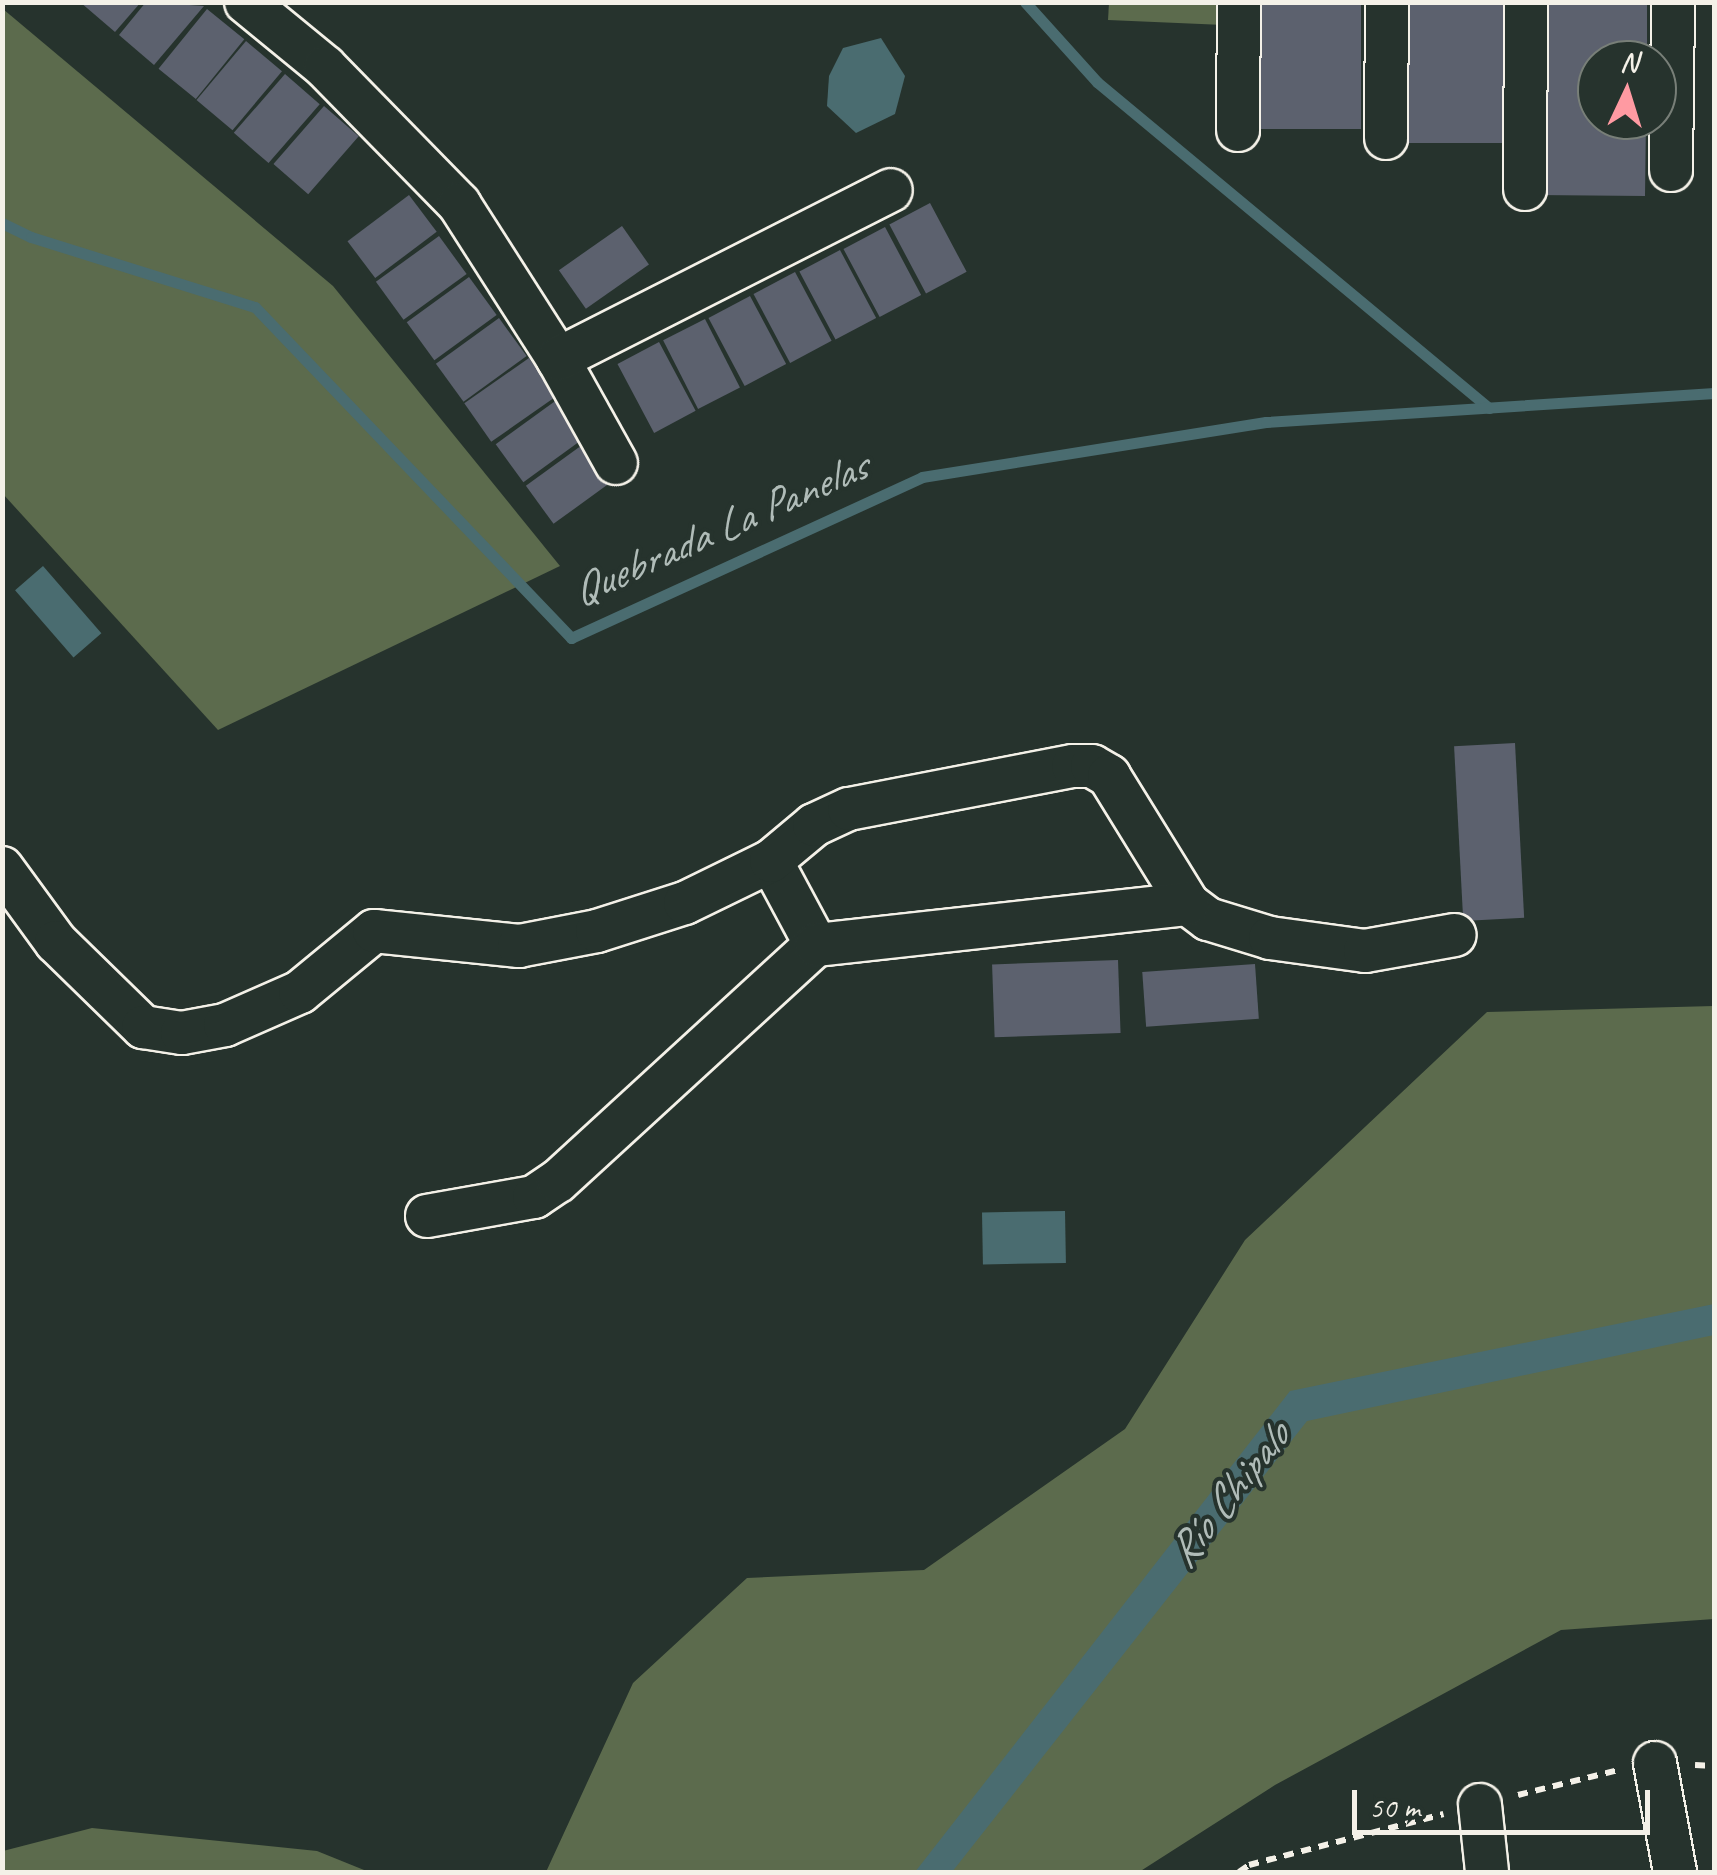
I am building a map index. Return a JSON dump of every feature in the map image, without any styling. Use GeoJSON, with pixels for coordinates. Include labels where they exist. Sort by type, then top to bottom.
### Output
{"type":"FeatureCollection","features":[{"type":"Feature","properties":{"kind":"street"},"geometry":{"type":"LineString","coordinates":[[246,2],[325,67],[459,204],[558,359],[616,463]]}},
{"type":"Feature","properties":{"kind":"street"},"geometry":{"type":"LineString","coordinates":[[1238,130],[1239,2]]}},
{"type":"Feature","properties":{"kind":"street"},"geometry":{"type":"LineString","coordinates":[[1386,138],[1387,2]]}},
{"type":"Feature","properties":{"kind":"street"},"geometry":{"type":"LineString","coordinates":[[1526,2],[1526,189]]}},
{"type":"Feature","properties":{"kind":"street"},"geometry":{"type":"LineString","coordinates":[[1670,170],[1673,2]]}},
{"type":"Feature","properties":{"kind":"street"},"geometry":{"type":"LineString","coordinates":[[558,359],[891,190]]}},
{"type":"Feature","properties":{"kind":"street"},"geometry":{"type":"LineString","coordinates":[[2,868],[56,942],[143,1027],[182,1034],[226,1025],[300,992],[374,931],[518,946],[597,931],[685,903],[771,861],[814,825],[850,809],[1092,766],[1109,776],[1188,904],[1208,919],[1270,938],[1365,950],[1455,935]]}},
{"type":"Feature","properties":{"kind":"street"},"geometry":{"type":"LineString","coordinates":[[771,861],[816,945]]}},
{"type":"Feature","properties":{"kind":"street"},"geometry":{"type":"LineString","coordinates":[[427,1216],[534,1197],[558,1181],[816,945],[1188,904]]}},
{"type":"Feature","properties":{"kind":"street"},"geometry":{"type":"LineString","coordinates":[[1655,1764],[1675,1872]]}},
{"type":"Feature","properties":{"kind":"street"},"geometry":{"type":"LineString","coordinates":[[1480,1805],[1487,1872]]}},
{"type":"Feature","properties":{"kind":"green space"},"geometry":{"type":"Polygon","coordinates":[[[1109,3],[1225,3],[1224,25],[1108,20],[1109,3]]]}},
{"type":"Feature","properties":{"kind":"green space"},"geometry":{"type":"Polygon","coordinates":[[[3,9],[333,286],[560,566],[218,730],[3,494],[3,9]]]}},
{"type":"Feature","properties":{"kind":"green space"},"geometry":{"type":"Polygon","coordinates":[[[1714,1006],[1714,1619],[1561,1630],[1275,1785],[1139,1872],[546,1872],[633,1683],[747,1578],[924,1570],[1125,1429],[1245,1240],[1487,1012],[1714,1006]]]}},
{"type":"Feature","properties":{"kind":"green space"},"geometry":{"type":"Polygon","coordinates":[[[92,1828],[317,1851],[369,1872],[3,1872],[3,1851],[92,1828]]]}},
{"type":"Feature","properties":{"kind":"water"},"geometry":{"type":"Polygon","coordinates":[[[881,38],[905,76],[895,114],[856,133],[827,106],[829,76],[843,48],[881,38]]]}},
{"type":"Feature","properties":{"kind":"water"},"geometry":{"type":"Polygon","coordinates":[[[43,566],[101,633],[73,657],[15,590],[43,566]]]}},
{"type":"Feature","properties":{"kind":"water"},"geometry":{"type":"Polygon","coordinates":[[[1065,1211],[1066,1263],[983,1264],[982,1212],[1065,1211]]]}},
{"type":"Feature","properties":{"kind":"water","name":"Río Chipalo"},"geometry":{"type":"Polygon","coordinates":[[[1714,1304],[1714,1335],[1307,1421],[952,1872],[915,1872],[1290,1391],[1714,1304]]]}},
{"type":"Feature","properties":{"kind":"building"},"geometry":{"type":"Polygon","coordinates":[[[80,2],[141,2],[115,32],[80,2]]]}},
{"type":"Feature","properties":{"kind":"building"},"geometry":{"type":"Polygon","coordinates":[[[146,2],[204,6],[154,65],[119,35],[146,2]]]}},
{"type":"Feature","properties":{"kind":"building"},"geometry":{"type":"Polygon","coordinates":[[[1251,2],[1361,2],[1361,129],[1251,129],[1251,2]]]}},
{"type":"Feature","properties":{"kind":"building"},"geometry":{"type":"Polygon","coordinates":[[[1400,2],[1511,2],[1511,143],[1400,143],[1400,2]]]}},
{"type":"Feature","properties":{"kind":"building"},"geometry":{"type":"Polygon","coordinates":[[[1536,2],[1647,2],[1647,40],[1577,40],[1577,140],[1646,140],[1645,196],[1535,195],[1536,2]]]}},
{"type":"Feature","properties":{"kind":"building"},"geometry":{"type":"Polygon","coordinates":[[[207,9],[244,39],[196,99],[159,69],[207,9]]]}},
{"type":"Feature","properties":{"kind":"building"},"geometry":{"type":"Polygon","coordinates":[[[246,41],[282,71],[233,130],[197,100],[246,41]]]}},
{"type":"Feature","properties":{"kind":"building"},"geometry":{"type":"Polygon","coordinates":[[[285,74],[320,104],[269,163],[234,133],[285,74]]]}},
{"type":"Feature","properties":{"kind":"building"},"geometry":{"type":"Polygon","coordinates":[[[324,106],[359,136],[308,194],[273,164],[324,106]]]}},
{"type":"Feature","properties":{"kind":"building"},"geometry":{"type":"Polygon","coordinates":[[[409,195],[437,232],[375,278],[348,241],[409,195]]]}},
{"type":"Feature","properties":{"kind":"building"},"geometry":{"type":"Polygon","coordinates":[[[930,203],[967,272],[926,293],[889,225],[930,203]]]}},
{"type":"Feature","properties":{"kind":"building"},"geometry":{"type":"Polygon","coordinates":[[[622,226],[649,265],[586,309],[559,270],[622,226]]]}},
{"type":"Feature","properties":{"kind":"building"},"geometry":{"type":"Polygon","coordinates":[[[885,227],[921,295],[880,317],[844,249],[885,227]]]}},
{"type":"Feature","properties":{"kind":"building"},"geometry":{"type":"Polygon","coordinates":[[[439,236],[467,274],[404,320],[376,282],[439,236]]]}},
{"type":"Feature","properties":{"kind":"building"},"geometry":{"type":"Polygon","coordinates":[[[840,250],[876,318],[836,340],[799,272],[840,250]]]}},
{"type":"Feature","properties":{"kind":"building"},"geometry":{"type":"Polygon","coordinates":[[[795,272],[832,341],[790,363],[754,294],[795,272]]]}},
{"type":"Feature","properties":{"kind":"building"},"geometry":{"type":"Polygon","coordinates":[[[469,277],[497,315],[434,360],[407,322],[469,277]]]}},
{"type":"Feature","properties":{"kind":"building"},"geometry":{"type":"Polygon","coordinates":[[[750,296],[786,364],[745,386],[709,318],[750,296]]]}},
{"type":"Feature","properties":{"kind":"building"},"geometry":{"type":"Polygon","coordinates":[[[499,318],[527,356],[464,402],[436,364],[499,318]]]}},
{"type":"Feature","properties":{"kind":"building"},"geometry":{"type":"Polygon","coordinates":[[[705,319],[740,388],[698,409],[663,340],[705,319]]]}},
{"type":"Feature","properties":{"kind":"building"},"geometry":{"type":"Polygon","coordinates":[[[659,342],[696,411],[654,433],[618,364],[659,342]]]}},
{"type":"Feature","properties":{"kind":"building"},"geometry":{"type":"Polygon","coordinates":[[[529,358],[556,397],[491,442],[464,403],[529,358]]]}},
{"type":"Feature","properties":{"kind":"building"},"geometry":{"type":"Polygon","coordinates":[[[558,399],[586,437],[523,482],[496,444],[558,399]]]}},
{"type":"Feature","properties":{"kind":"building"},"geometry":{"type":"Polygon","coordinates":[[[589,440],[617,478],[554,524],[526,486],[589,440]]]}},
{"type":"Feature","properties":{"kind":"building"},"geometry":{"type":"Polygon","coordinates":[[[1515,743],[1524,918],[1463,921],[1454,746],[1515,743]]]}},
{"type":"Feature","properties":{"kind":"building"},"geometry":{"type":"Polygon","coordinates":[[[1118,960],[1121,1033],[995,1037],[992,964],[1118,960]]]}},
{"type":"Feature","properties":{"kind":"building"},"geometry":{"type":"Polygon","coordinates":[[[1255,964],[1259,1019],[1146,1027],[1142,972],[1255,964]]]}},
{"type":"Feature","properties":{"kind":"waterway","name":"Quebrada La Panelas"},"geometry":{"type":"LineString","coordinates":[[1025,2],[1097,82],[1489,408]]}},
{"type":"Feature","properties":{"kind":"waterway","name":"Quebrada La Panelas"},"geometry":{"type":"LineString","coordinates":[[2,223],[31,237],[255,307],[571,638],[922,477],[1266,422],[1714,393]]}}]}
